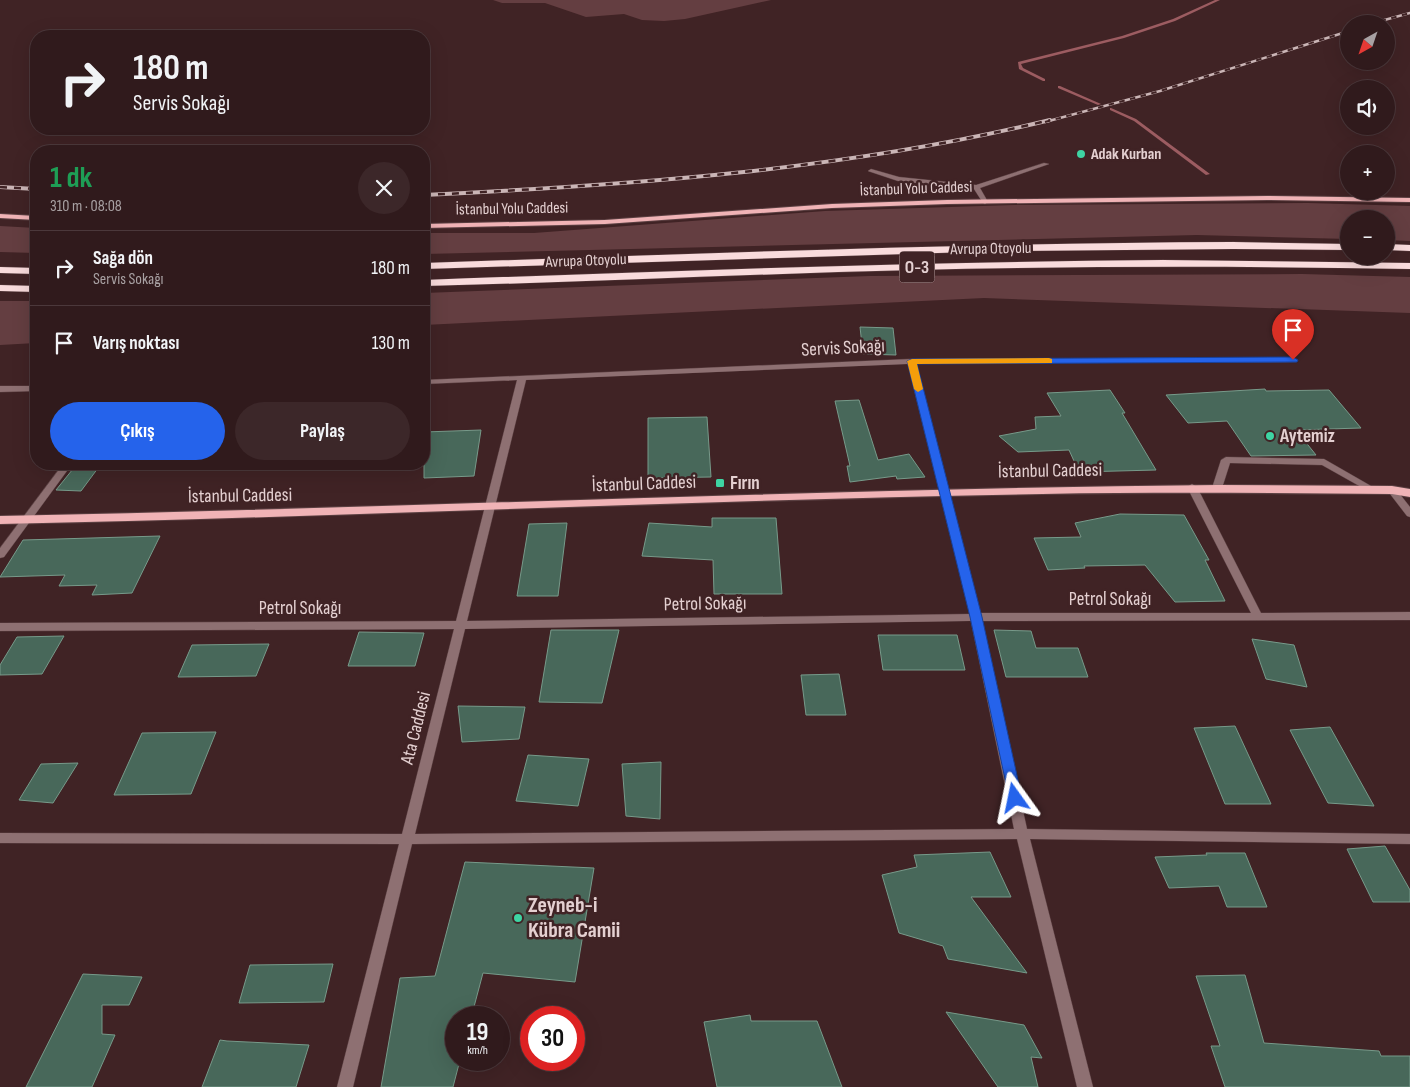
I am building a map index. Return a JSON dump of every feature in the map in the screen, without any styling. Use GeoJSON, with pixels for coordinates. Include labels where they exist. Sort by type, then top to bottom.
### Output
{"type":"FeatureCollection","features":[{"type":"Feature","properties":{"kind":"highway","name":"Avrupa Otoyolu"},"geometry":{"type":"LineString","coordinates":[[430,266],[908,249],[1131,244],[1340,247]]}},
{"type":"Feature","properties":{"kind":"highway"},"geometry":{"type":"LineString","coordinates":[[1395,248],[1410,248]]}},
{"type":"Feature","properties":{"kind":"highway","name":"Avrupa Otoyolu"},"geometry":{"type":"LineString","coordinates":[[430,283],[1040,264],[1252,263],[1410,266]]}},
{"type":"Feature","properties":{"kind":"highway"},"geometry":{"type":"LineString","coordinates":[[0,270],[30,271]]}},
{"type":"Feature","properties":{"kind":"highway"},"geometry":{"type":"LineString","coordinates":[[0,288],[30,289]]}},
{"type":"Feature","properties":{"kind":"main road","name":"İstanbul Yolu Caddesi"},"geometry":{"type":"LineString","coordinates":[[430,226],[604,222],[832,206],[1267,198],[1410,200]]}},
{"type":"Feature","properties":{"kind":"main road"},"geometry":{"type":"LineString","coordinates":[[0,216],[30,218]]}},
{"type":"Feature","properties":{"kind":"main road","name":"İstanbul Caddesi"},"geometry":{"type":"LineString","coordinates":[[0,520],[490,507],[944,492],[1192,487],[1392,490],[1410,493]]}},
{"type":"Feature","properties":{"kind":"street"},"geometry":{"type":"LineString","coordinates":[[871,170],[898,179],[976,187],[1046,164]]}},
{"type":"Feature","properties":{"kind":"street"},"geometry":{"type":"LineString","coordinates":[[976,187],[985,202]]}},
{"type":"Feature","properties":{"kind":"street","name":"Servis Sokağı"},"geometry":{"type":"LineString","coordinates":[[430,382],[912,361],[1293,360]]}},
{"type":"Feature","properties":{"kind":"street"},"geometry":{"type":"LineString","coordinates":[[912,361],[976,617],[1022,834],[1085,1087]]}},
{"type":"Feature","properties":{"kind":"street","name":"Ata Caddesi"},"geometry":{"type":"LineString","coordinates":[[345,1087],[522,378]]}},
{"type":"Feature","properties":{"kind":"street"},"geometry":{"type":"LineString","coordinates":[[0,389],[30,389]]}},
{"type":"Feature","properties":{"kind":"street"},"geometry":{"type":"LineString","coordinates":[[1216,488],[1226,460],[1324,462],[1373,490]]}},
{"type":"Feature","properties":{"kind":"street"},"geometry":{"type":"LineString","coordinates":[[0,554],[62,470]]}},
{"type":"Feature","properties":{"kind":"street"},"geometry":{"type":"LineString","coordinates":[[1192,487],[1258,616]]}},
{"type":"Feature","properties":{"kind":"street"},"geometry":{"type":"LineString","coordinates":[[1392,490],[1410,514]]}},
{"type":"Feature","properties":{"kind":"street","name":"Petrol Sokağı"},"geometry":{"type":"LineString","coordinates":[[0,627],[461,625],[976,617],[1410,616]]}},
{"type":"Feature","properties":{"kind":"street"},"geometry":{"type":"LineString","coordinates":[[0,838],[407,839],[1022,834],[1410,840]]}},
{"type":"Feature","properties":{"kind":"shaded area"},"geometry":{"type":"Polygon","coordinates":[[[493,0],[771,0],[685,19],[664,21],[642,20],[624,14],[586,17],[545,3],[502,3],[493,0]]]}},
{"type":"Feature","properties":{"kind":"shaded area"},"geometry":{"type":"Polygon","coordinates":[[[1308,203],[1410,206],[1410,241],[1395,240],[1395,210],[1340,210],[1340,239],[1197,235],[430,254],[430,233],[534,233],[825,211],[1014,205],[1308,203]]]}},
{"type":"Feature","properties":{"kind":"shaded area"},"geometry":{"type":"Polygon","coordinates":[[[0,226],[30,228],[30,253],[0,252],[0,226]]]}},
{"type":"Feature","properties":{"kind":"shaded area"},"geometry":{"type":"Polygon","coordinates":[[[1302,274],[1410,277],[1410,313],[984,298],[430,325],[430,293],[870,276],[1302,274]]]}},
{"type":"Feature","properties":{"kind":"shaded area"},"geometry":{"type":"Polygon","coordinates":[[[0,301],[30,301],[30,343],[0,345],[0,301]]]}},
{"type":"Feature","properties":{"kind":"building"},"geometry":{"type":"Polygon","coordinates":[[[860,327],[893,328],[896,355],[863,354],[860,327]]]}},
{"type":"Feature","properties":{"kind":"building"},"geometry":{"type":"Polygon","coordinates":[[[1265,389],[1266,391],[1329,390],[1361,428],[1296,430],[1316,455],[1251,456],[1227,421],[1188,423],[1166,395],[1265,389]]]}},
{"type":"Feature","properties":{"kind":"building"},"geometry":{"type":"Polygon","coordinates":[[[1110,390],[1125,413],[1122,413],[1156,470],[1079,472],[1069,450],[1018,452],[999,436],[1036,429],[1035,417],[1061,416],[1047,393],[1110,390]]]}},
{"type":"Feature","properties":{"kind":"building"},"geometry":{"type":"Polygon","coordinates":[[[859,400],[878,460],[909,454],[925,477],[897,479],[896,476],[850,482],[847,466],[850,466],[835,401],[859,400]]]}},
{"type":"Feature","properties":{"kind":"building"},"geometry":{"type":"Polygon","coordinates":[[[707,417],[711,477],[648,478],[648,418],[707,417]]]}},
{"type":"Feature","properties":{"kind":"building"},"geometry":{"type":"Polygon","coordinates":[[[481,430],[474,476],[424,478],[424,470],[430,470],[430,432],[481,430]]]}},
{"type":"Feature","properties":{"kind":"building"},"geometry":{"type":"Polygon","coordinates":[[[72,470],[97,470],[81,491],[56,490],[72,470]]]}},
{"type":"Feature","properties":{"kind":"building"},"geometry":{"type":"Polygon","coordinates":[[[1120,514],[1184,515],[1209,560],[1205,560],[1225,601],[1175,602],[1145,565],[1084,566],[1085,568],[1048,570],[1034,538],[1081,537],[1075,523],[1120,514]]]}},
{"type":"Feature","properties":{"kind":"building"},"geometry":{"type":"Polygon","coordinates":[[[712,518],[776,518],[782,594],[714,594],[713,560],[642,556],[649,523],[712,527],[712,518]]]}},
{"type":"Feature","properties":{"kind":"building"},"geometry":{"type":"Polygon","coordinates":[[[567,523],[558,596],[517,596],[529,524],[567,523]]]}},
{"type":"Feature","properties":{"kind":"building"},"geometry":{"type":"Polygon","coordinates":[[[160,536],[132,593],[92,595],[97,585],[59,586],[65,575],[0,577],[23,540],[160,536]]]}},
{"type":"Feature","properties":{"kind":"building"},"geometry":{"type":"Polygon","coordinates":[[[551,630],[619,630],[602,703],[539,702],[551,630]]]}},
{"type":"Feature","properties":{"kind":"building"},"geometry":{"type":"Polygon","coordinates":[[[994,630],[1031,631],[1036,648],[1078,648],[1088,677],[1006,677],[994,630]]]}},
{"type":"Feature","properties":{"kind":"building"},"geometry":{"type":"Polygon","coordinates":[[[359,632],[424,633],[415,666],[348,666],[359,632]]]}},
{"type":"Feature","properties":{"kind":"building"},"geometry":{"type":"Polygon","coordinates":[[[878,635],[957,635],[965,670],[883,670],[878,635]]]}},
{"type":"Feature","properties":{"kind":"building"},"geometry":{"type":"Polygon","coordinates":[[[64,636],[42,674],[0,675],[0,665],[17,637],[64,636]]]}},
{"type":"Feature","properties":{"kind":"building"},"geometry":{"type":"Polygon","coordinates":[[[1252,639],[1294,645],[1307,687],[1266,679],[1252,639]]]}},
{"type":"Feature","properties":{"kind":"building"},"geometry":{"type":"Polygon","coordinates":[[[269,644],[256,676],[178,677],[192,645],[269,644]]]}},
{"type":"Feature","properties":{"kind":"building"},"geometry":{"type":"Polygon","coordinates":[[[839,674],[846,715],[806,715],[801,675],[839,674]]]}},
{"type":"Feature","properties":{"kind":"building"},"geometry":{"type":"Polygon","coordinates":[[[458,706],[525,707],[519,739],[462,742],[458,706]]]}},
{"type":"Feature","properties":{"kind":"building"},"geometry":{"type":"Polygon","coordinates":[[[1235,726],[1271,804],[1225,804],[1194,728],[1235,726]]]}},
{"type":"Feature","properties":{"kind":"building"},"geometry":{"type":"Polygon","coordinates":[[[1330,727],[1374,806],[1328,803],[1290,730],[1330,727]]]}},
{"type":"Feature","properties":{"kind":"building"},"geometry":{"type":"Polygon","coordinates":[[[216,732],[191,794],[114,795],[142,733],[216,732]]]}},
{"type":"Feature","properties":{"kind":"building"},"geometry":{"type":"Polygon","coordinates":[[[528,755],[589,759],[578,806],[516,801],[528,755]]]}},
{"type":"Feature","properties":{"kind":"building"},"geometry":{"type":"Polygon","coordinates":[[[661,762],[660,819],[626,816],[622,764],[661,762]]]}},
{"type":"Feature","properties":{"kind":"building"},"geometry":{"type":"Polygon","coordinates":[[[78,763],[53,803],[19,800],[41,764],[78,763]]]}},
{"type":"Feature","properties":{"kind":"building"},"geometry":{"type":"Polygon","coordinates":[[[1385,846],[1410,890],[1410,902],[1373,902],[1347,849],[1385,846]]]}},
{"type":"Feature","properties":{"kind":"building"},"geometry":{"type":"Polygon","coordinates":[[[990,852],[1011,897],[971,897],[1027,973],[948,959],[943,946],[899,933],[882,875],[917,867],[914,855],[990,852]]]}},
{"type":"Feature","properties":{"kind":"building"},"geometry":{"type":"Polygon","coordinates":[[[1206,853],[1245,853],[1267,907],[1227,907],[1219,886],[1169,888],[1155,857],[1207,855],[1206,853]]]}},
{"type":"Feature","properties":{"kind":"building","name":"Zeyneb-i Kübra Camii"},"geometry":{"type":"Polygon","coordinates":[[[465,862],[594,868],[575,982],[483,973],[474,1006],[445,1006],[445,1071],[457,1071],[453,1087],[381,1087],[400,978],[435,976],[465,862]]]}},
{"type":"Feature","properties":{"kind":"building"},"geometry":{"type":"Polygon","coordinates":[[[333,964],[324,1002],[239,1003],[250,965],[333,964]]]}},
{"type":"Feature","properties":{"kind":"building"},"geometry":{"type":"Polygon","coordinates":[[[83,974],[142,977],[129,1005],[102,1005],[102,1034],[115,1035],[92,1087],[26,1087],[83,974]]]}},
{"type":"Feature","properties":{"kind":"building"},"geometry":{"type":"Polygon","coordinates":[[[1245,975],[1264,1043],[1379,1051],[1381,1056],[1410,1056],[1410,1087],[1225,1087],[1211,1046],[1220,1046],[1196,976],[1245,975]]]}},
{"type":"Feature","properties":{"kind":"building"},"geometry":{"type":"Polygon","coordinates":[[[946,1012],[1024,1025],[1042,1058],[1031,1057],[1038,1087],[998,1087],[946,1012]]]}},
{"type":"Feature","properties":{"kind":"building"},"geometry":{"type":"Polygon","coordinates":[[[750,1015],[751,1021],[817,1021],[842,1087],[717,1087],[704,1022],[750,1015]]]}},
{"type":"Feature","properties":{"kind":"building"},"geometry":{"type":"Polygon","coordinates":[[[220,1040],[309,1045],[296,1087],[202,1087],[220,1040]]]}},
{"type":"Feature","properties":{"kind":"waterway"},"geometry":{"type":"LineString","coordinates":[[1044,80],[1021,69],[1019,63],[1123,37],[1174,20],[1218,0]]}},
{"type":"Feature","properties":{"kind":"waterway"},"geometry":{"type":"LineString","coordinates":[[1059,87],[1099,104]]}},
{"type":"Feature","properties":{"kind":"waterway"},"geometry":{"type":"LineString","coordinates":[[1111,109],[1135,120],[1208,174]]}},
{"type":"Feature","properties":{"kind":"railway"},"geometry":{"type":"LineString","coordinates":[[1395,17],[1410,13]]}},
{"type":"Feature","properties":{"kind":"railway"},"geometry":{"type":"LineString","coordinates":[[1045,122],[1160,91],[1340,34]]}},
{"type":"Feature","properties":{"kind":"railway"},"geometry":{"type":"LineString","coordinates":[[430,195],[660,180],[817,163],[973,137],[1050,120]]}},
{"type":"Feature","properties":{"kind":"railway"},"geometry":{"type":"LineString","coordinates":[[0,187],[30,189]]}},
{"type":"Feature","properties":{"kind":"slow traffic"},"geometry":{"type":"LineString","coordinates":[[918,389],[912,361],[1049,361]]}},
{"type":"Feature","properties":{"kind":"place","name":"Adak Kurban"},"geometry":{"type":"Point","coordinates":[1081,154]}},
{"type":"Feature","properties":{"kind":"place","name":"Aytemiz"},"geometry":{"type":"Point","coordinates":[1270,436]}},
{"type":"Feature","properties":{"kind":"place","name":"Fırın"},"geometry":{"type":"Point","coordinates":[720,483]}},
{"type":"Feature","properties":{"kind":"place","name":"Zeyneb-i Kübra Camii"},"geometry":{"type":"Point","coordinates":[518,918]}},
{"type":"Feature","properties":{"kind":"route"},"geometry":{"type":"LineString","coordinates":[[1015,798],[976,617],[912,361],[1293,360]]}}]}
